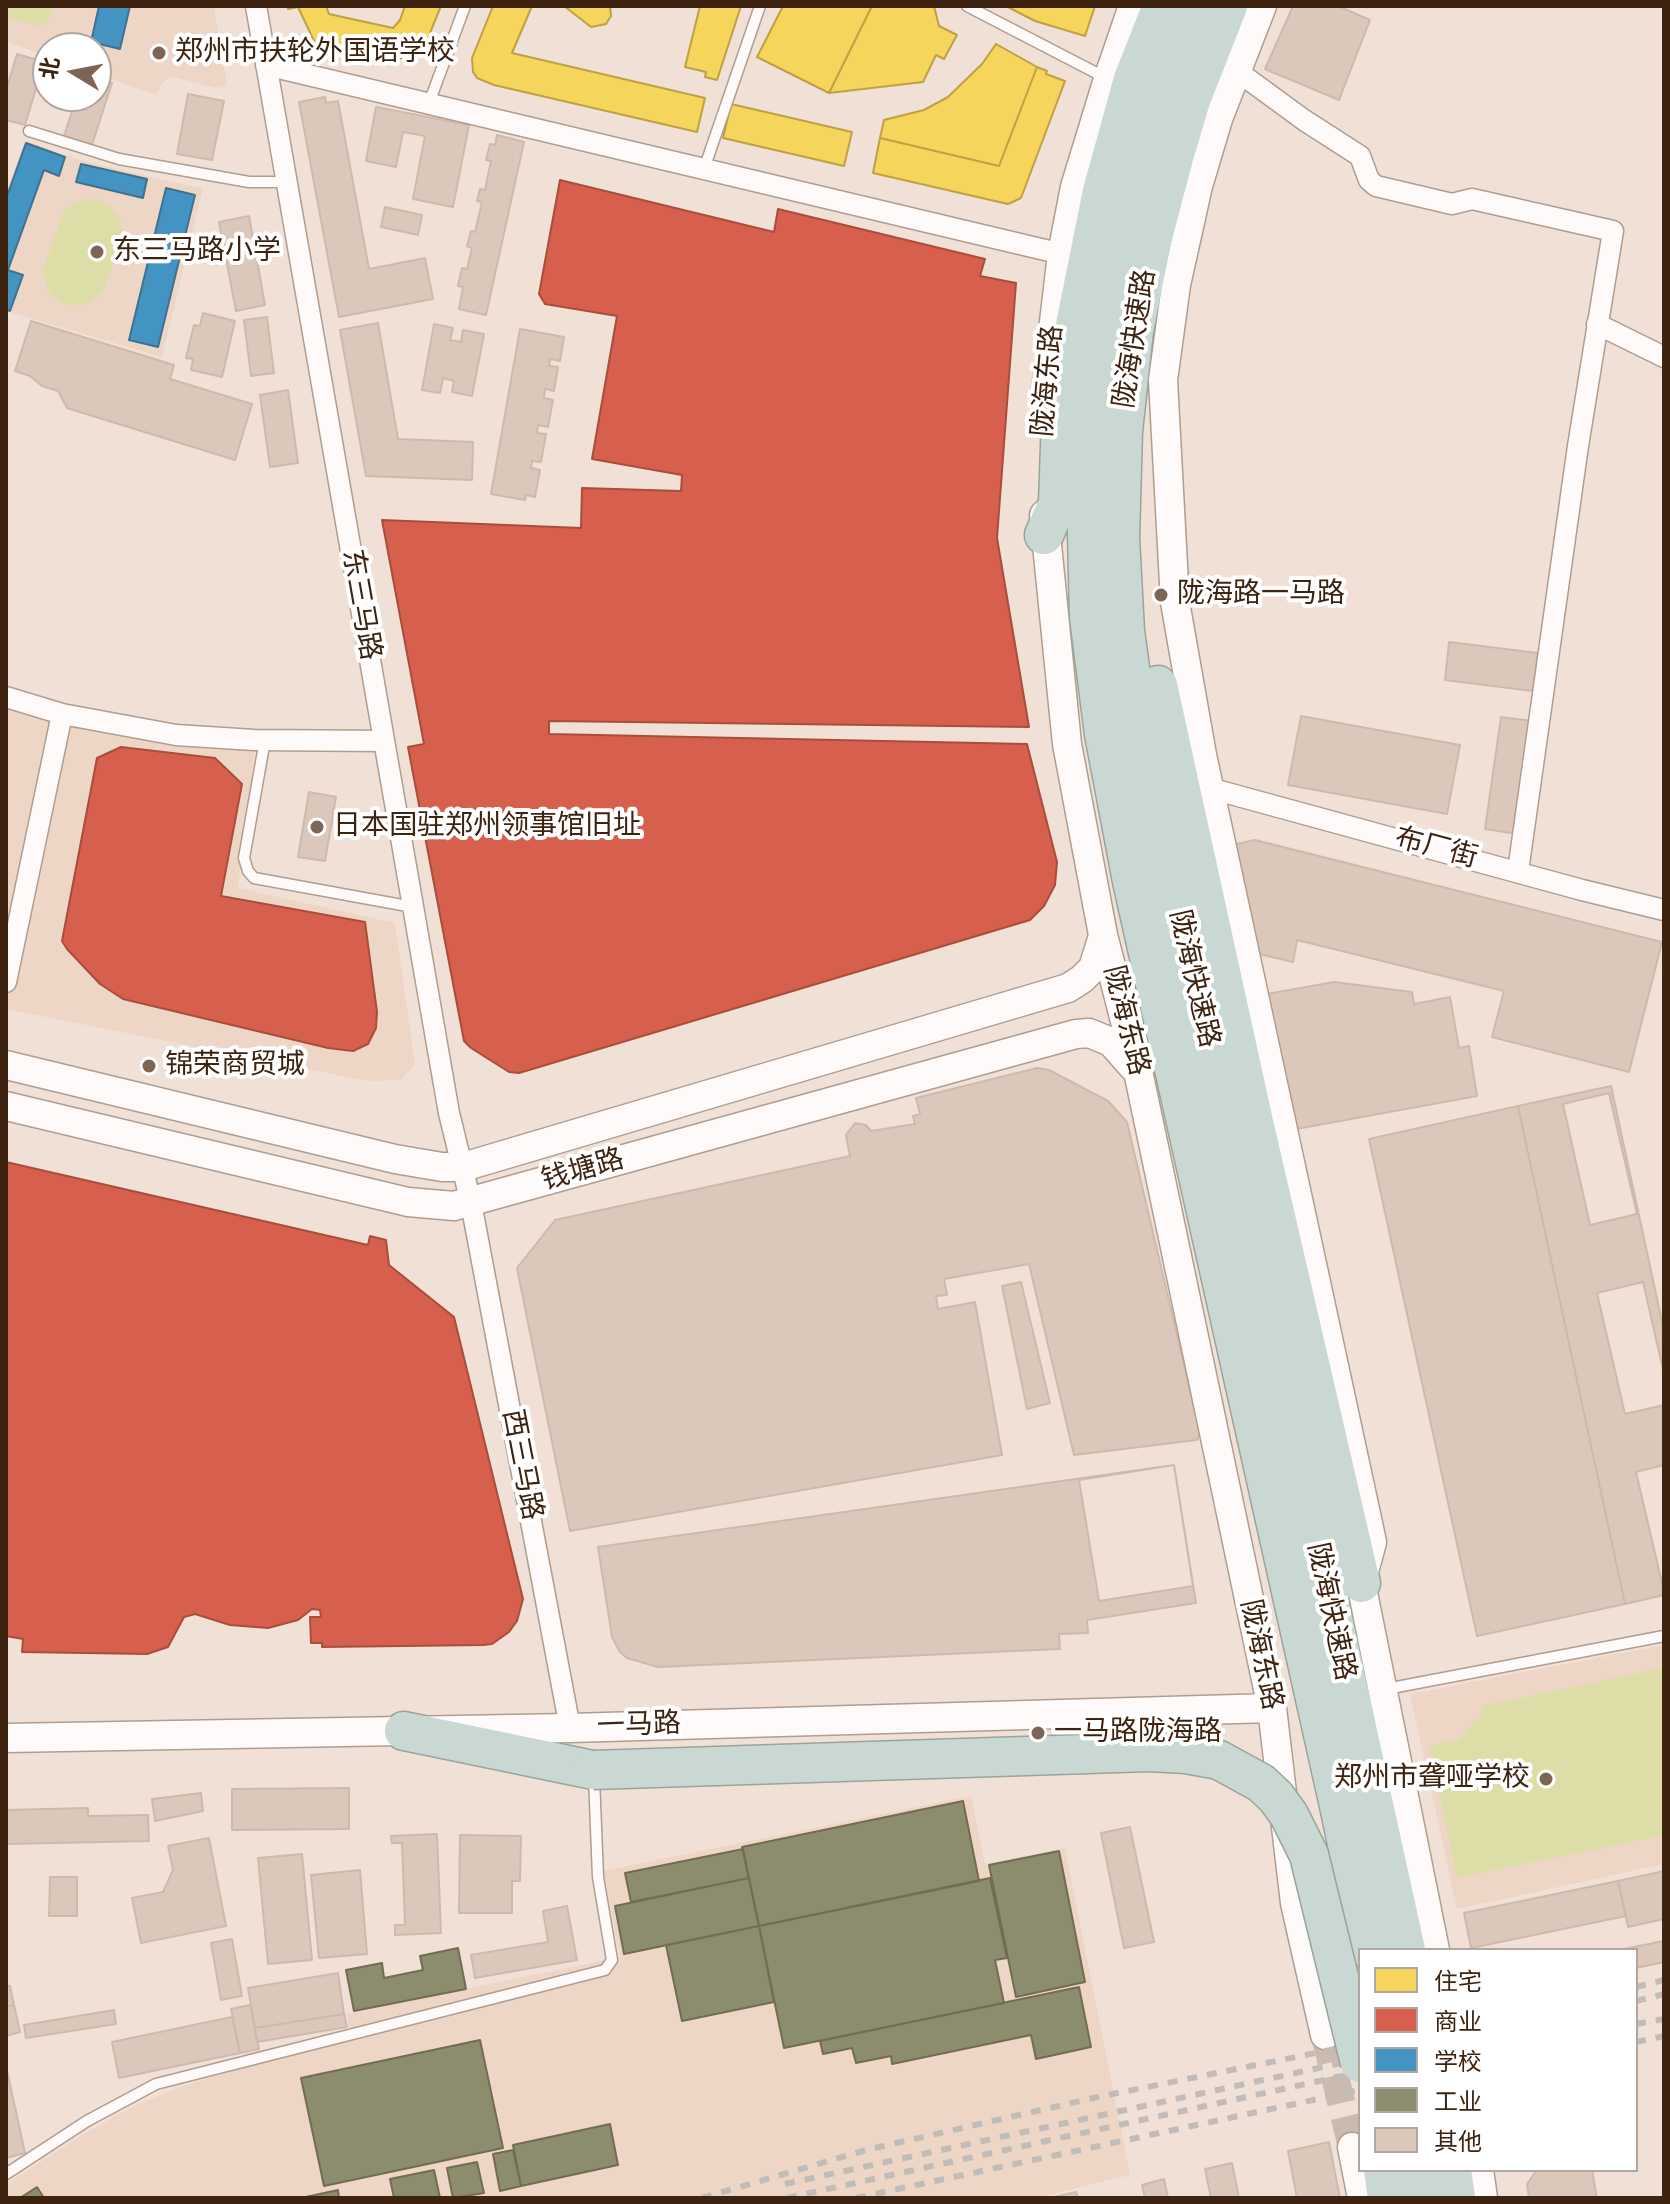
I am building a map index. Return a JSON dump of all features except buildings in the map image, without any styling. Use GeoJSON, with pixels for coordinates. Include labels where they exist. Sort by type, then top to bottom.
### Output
{"type":"FeatureCollection","features":[{"type":"Feature","properties":{"kind":"highway"},"geometry":{"type":"LineString","coordinates":[[1044,535],[1058,503],[1062,390],[1102,191],[1133,79],[1162,6]]}},
{"type":"Feature","properties":{"kind":"highway","name":"陇海快速路"},"geometry":{"type":"LineString","coordinates":[[1191,6],[1140,157],[1092,407],[1086,490],[1089,617],[1104,734],[1125,850],[1331,1765],[1369,1948]]}},
{"type":"Feature","properties":{"kind":"highway","name":"陇海快速路"},"geometry":{"type":"LineString","coordinates":[[1228,6],[1191,100],[1152,241],[1134,331],[1123,431],[1122,589],[1131,675],[1149,774],[1331,1620],[1406,1948]]}},
{"type":"Feature","properties":{"kind":"highway"},"geometry":{"type":"LineString","coordinates":[[1123,431],[1136,459],[1141,588],[1155,671],[1254,1122],[1361,1583]]}},
{"type":"Feature","properties":{"kind":"highway"},"geometry":{"type":"LineString","coordinates":[[404,1731],[593,1770],[1149,1752],[1219,1760],[1261,1783],[1276,1797],[1309,1855],[1358,2055]]}},
{"type":"Feature","properties":{"kind":"highway"},"geometry":{"type":"LineString","coordinates":[[1383,2172],[1387,2198]]}},
{"type":"Feature","properties":{"kind":"highway"},"geometry":{"type":"LineString","coordinates":[[1414,2172],[1420,2198]]}},
{"type":"Feature","properties":{"kind":"highway"},"geometry":{"type":"LineString","coordinates":[[1452,2172],[1456,2198]]}},
{"type":"Feature","properties":{"kind":"street","name":"东三马路"},"geometry":{"type":"LineString","coordinates":[[256,6],[449,1113],[471,1203]]}},
{"type":"Feature","properties":{"kind":"street","name":"陇海东路"},"geometry":{"type":"LineString","coordinates":[[1133,6],[1075,187],[1062,254],[1043,436],[1044,535],[1067,744],[1103,935],[1139,1076],[1272,1708],[1295,1903],[1325,2035]]}},
{"type":"Feature","properties":{"kind":"street"},"geometry":{"type":"LineString","coordinates":[[1262,6],[1218,119],[1198,186],[1176,285],[1163,380],[1175,602],[1209,788],[1372,1542],[1361,1583],[1435,1948]]}},
{"type":"Feature","properties":{"kind":"street"},"geometry":{"type":"LineString","coordinates":[[266,65],[1062,254]]}},
{"type":"Feature","properties":{"kind":"street"},"geometry":{"type":"LineString","coordinates":[[1237,71],[1360,156],[1369,180],[1376,186],[1452,204],[1472,199],[1613,231],[1518,871]]}},
{"type":"Feature","properties":{"kind":"street"},"geometry":{"type":"LineString","coordinates":[[1597,324],[1664,357]]}},
{"type":"Feature","properties":{"kind":"street"},"geometry":{"type":"LineString","coordinates":[[6,697],[62,714],[176,735],[265,740],[384,741]]}},
{"type":"Feature","properties":{"kind":"street"},"geometry":{"type":"LineString","coordinates":[[6,982],[62,714]]}},
{"type":"Feature","properties":{"kind":"street","name":"布厂街"},"geometry":{"type":"LineString","coordinates":[[1209,788],[1664,910]]}},
{"type":"Feature","properties":{"kind":"street","name":"钱塘路"},"geometry":{"type":"LineString","coordinates":[[6,1065],[395,1159],[442,1167],[463,1167],[1068,988],[1093,968],[1103,935]]}},
{"type":"Feature","properties":{"kind":"street","name":"钱塘路"},"geometry":{"type":"LineString","coordinates":[[6,1106],[408,1202],[445,1206],[471,1203],[1076,1034],[1089,1033],[1111,1042],[1139,1076]]}},
{"type":"Feature","properties":{"kind":"street","name":"西三马路"},"geometry":{"type":"LineString","coordinates":[[471,1203],[570,1728]]}},
{"type":"Feature","properties":{"kind":"street","name":"一马路"},"geometry":{"type":"LineString","coordinates":[[6,1738],[570,1728],[1272,1708]]}},
{"type":"Feature","properties":{"kind":"street"},"geometry":{"type":"LineString","coordinates":[[1352,2147],[1362,2198]]}},
{"type":"Feature","properties":{"kind":"street"},"geometry":{"type":"LineString","coordinates":[[1479,2172],[1483,2198]]}},
{"type":"Feature","properties":{"kind":"lane"},"geometry":{"type":"LineString","coordinates":[[429,103],[465,6]]}},
{"type":"Feature","properties":{"kind":"lane"},"geometry":{"type":"LineString","coordinates":[[704,169],[760,6]]}},
{"type":"Feature","properties":{"kind":"lane"},"geometry":{"type":"LineString","coordinates":[[967,6],[1108,79]]}},
{"type":"Feature","properties":{"kind":"lane"},"geometry":{"type":"LineString","coordinates":[[29,131],[119,159],[249,182],[287,182]]}},
{"type":"Feature","properties":{"kind":"lane"},"geometry":{"type":"LineString","coordinates":[[265,740],[244,858],[254,878],[413,907]]}},
{"type":"Feature","properties":{"kind":"lane"},"geometry":{"type":"LineString","coordinates":[[1384,1689],[1664,1636]]}},
{"type":"Feature","properties":{"kind":"lane"},"geometry":{"type":"LineString","coordinates":[[6,2174],[87,2121],[156,2084],[605,1970],[612,1960],[598,1877],[593,1770]]}},
{"type":"Feature","properties":{"kind":"shaded area","name":"郑州市扶轮外国语学校"},"geometry":{"type":"Polygon","coordinates":[[[6,6],[214,6],[227,86],[216,88],[170,76],[156,95],[112,80],[112,32],[32,32],[32,51],[6,41],[6,6]]]}},
{"type":"Feature","properties":{"kind":"shaded area","name":"东三马路小学"},"geometry":{"type":"Polygon","coordinates":[[[27,136],[26,141],[84,161],[203,189],[162,357],[6,311],[6,193],[27,136]]]}},
{"type":"Feature","properties":{"kind":"shaded area"},"geometry":{"type":"Polygon","coordinates":[[[6,709],[137,738],[255,751],[238,888],[395,923],[415,1064],[401,1080],[368,1081],[6,1009],[6,709]]]}},
{"type":"Feature","properties":{"kind":"shaded area","name":"郑州市聋哑学校"},"geometry":{"type":"Polygon","coordinates":[[[1664,1645],[1664,1864],[1457,1909],[1410,1694],[1664,1645]]]}},
{"type":"Feature","properties":{"kind":"shaded area"},"geometry":{"type":"Polygon","coordinates":[[[971,1796],[985,1864],[1065,1848],[1130,2175],[1036,2198],[6,2198],[6,2184],[71,2142],[124,2111],[174,2089],[245,2067],[244,2054],[349,2030],[347,2014],[620,1957],[603,1871],[971,1796]]]}},
{"type":"Feature","properties":{"kind":"green space"},"geometry":{"type":"Polygon","coordinates":[[[6,6],[54,6],[48,22],[39,26],[6,17],[6,6]]]}},
{"type":"Feature","properties":{"kind":"green space"},"geometry":{"type":"Polygon","coordinates":[[[86,199],[110,205],[120,219],[123,235],[103,291],[89,303],[70,306],[49,293],[43,270],[63,213],[86,199]]]}},
{"type":"Feature","properties":{"kind":"green space","name":"郑州市聋哑学校"},"geometry":{"type":"Polygon","coordinates":[[[1664,1668],[1664,1835],[1457,1878],[1430,1746],[1457,1740],[1483,1713],[1482,1706],[1664,1668]]]}},
{"type":"Feature","properties":{"kind":"tunnel"},"geometry":{"type":"LineString","coordinates":[[1325,2035],[1352,2147]]}},
{"type":"Feature","properties":{"kind":"railway"},"geometry":{"type":"LineString","coordinates":[[1638,1986],[1664,1980]]}},
{"type":"Feature","properties":{"kind":"railway"},"geometry":{"type":"LineString","coordinates":[[1638,2000],[1664,1994]]}},
{"type":"Feature","properties":{"kind":"railway"},"geometry":{"type":"LineString","coordinates":[[1638,2024],[1664,2019]]}},
{"type":"Feature","properties":{"kind":"railway"},"geometry":{"type":"LineString","coordinates":[[1638,2042],[1664,2036]]}},
{"type":"Feature","properties":{"kind":"railway"},"geometry":{"type":"LineString","coordinates":[[702,2198],[866,2150],[1098,2097],[1358,2044]]}},
{"type":"Feature","properties":{"kind":"railway"},"geometry":{"type":"LineString","coordinates":[[785,2184],[1358,2059]]}},
{"type":"Feature","properties":{"kind":"railway"},"geometry":{"type":"LineString","coordinates":[[787,2198],[1358,2072]]}},
{"type":"Feature","properties":{"kind":"railway"},"geometry":{"type":"LineString","coordinates":[[856,2198],[1358,2090]]}},
{"type":"Feature","properties":{"kind":"place","name":"郑州市扶轮外国语学校"},"geometry":{"type":"Point","coordinates":[159,53]}},
{"type":"Feature","properties":{"kind":"place","name":"东三马路小学"},"geometry":{"type":"Point","coordinates":[97,252]}},
{"type":"Feature","properties":{"kind":"place","name":"陇海路一马路"},"geometry":{"type":"Point","coordinates":[1161,595]}},
{"type":"Feature","properties":{"kind":"place","name":"日本国驻郑州领事馆旧址"},"geometry":{"type":"Point","coordinates":[317,827]}},
{"type":"Feature","properties":{"kind":"place","name":"锦荣商贸城"},"geometry":{"type":"Point","coordinates":[149,1066]}},
{"type":"Feature","properties":{"kind":"place","name":"一马路陇海路"},"geometry":{"type":"Point","coordinates":[1038,1733]}},
{"type":"Feature","properties":{"kind":"place","name":"郑州市聋哑学校"},"geometry":{"type":"Point","coordinates":[1546,1779]}}]}
